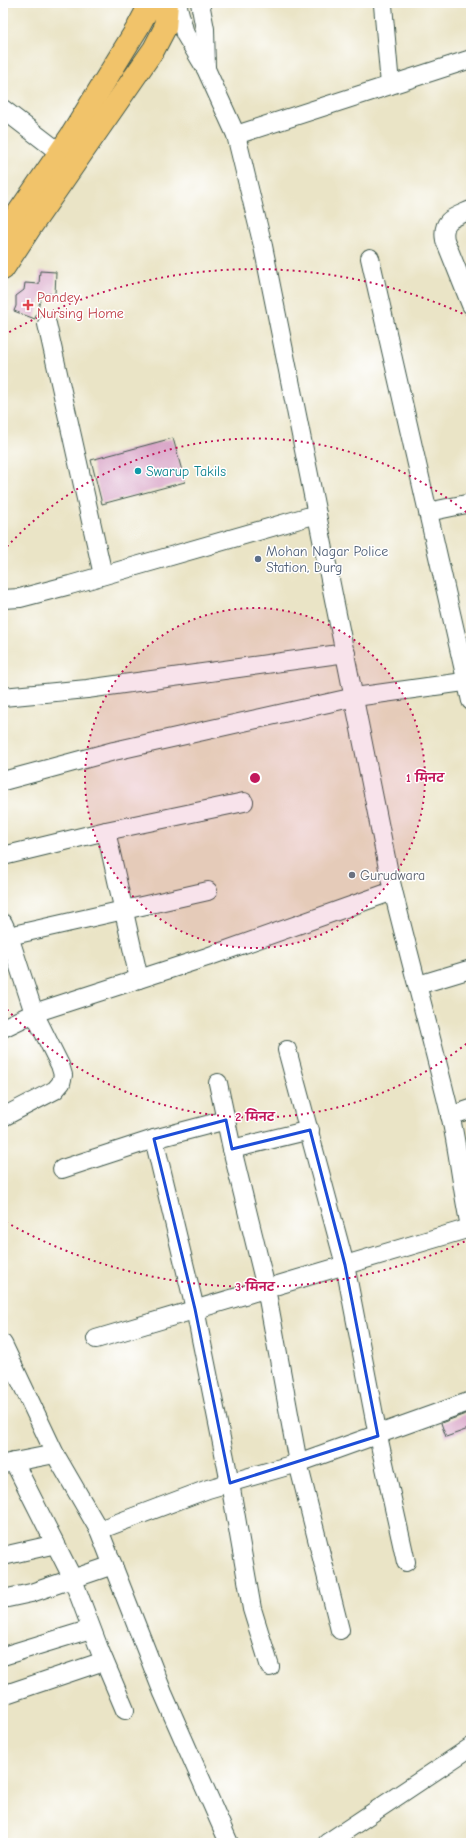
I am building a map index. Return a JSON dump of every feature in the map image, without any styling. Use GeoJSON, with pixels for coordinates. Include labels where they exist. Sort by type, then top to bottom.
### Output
{"type":"FeatureCollection","features":[{"type":"Feature","properties":{"kind":"main road"},"geometry":{"type":"LineString","coordinates":[[3,269],[32,225],[96,115],[146,12],[146,3]]}},
{"type":"Feature","properties":{"kind":"main road"},"geometry":{"type":"LineString","coordinates":[[3,235],[59,152],[96,115],[154,49],[165,28],[167,3]]}},
{"type":"Feature","properties":{"kind":"street"},"geometry":{"type":"LineString","coordinates":[[96,1339],[471,1229],[450,1116],[418,985],[407,953],[398,917],[355,697],[263,246],[236,135],[206,69],[185,34],[177,3]]}},
{"type":"Feature","properties":{"kind":"street"},"geometry":{"type":"LineString","coordinates":[[200,3],[205,29],[206,69]]}},
{"type":"Feature","properties":{"kind":"street"},"geometry":{"type":"LineString","coordinates":[[382,4],[390,85]]}},
{"type":"Feature","properties":{"kind":"street"},"geometry":{"type":"LineString","coordinates":[[236,135],[471,59]]}},
{"type":"Feature","properties":{"kind":"street"},"geometry":{"type":"LineString","coordinates":[[3,109],[59,152]]}},
{"type":"Feature","properties":{"kind":"street"},"geometry":{"type":"LineString","coordinates":[[471,210],[451,218],[445,225],[444,231],[445,240],[471,305]]}},
{"type":"Feature","properties":{"kind":"street"},"geometry":{"type":"LineString","coordinates":[[370,258],[428,512],[469,682],[471,702]]}},
{"type":"Feature","properties":{"kind":"street"},"geometry":{"type":"LineString","coordinates":[[47,324],[103,574]]}},
{"type":"Feature","properties":{"kind":"street"},"geometry":{"type":"LineString","coordinates":[[428,512],[471,503]]}},
{"type":"Feature","properties":{"kind":"street"},"geometry":{"type":"LineString","coordinates":[[3,599],[20,598],[56,589],[103,574],[317,514]]}},
{"type":"Feature","properties":{"kind":"street"},"geometry":{"type":"LineString","coordinates":[[3,697],[87,689],[346,653]]}},
{"type":"Feature","properties":{"kind":"street"},"geometry":{"type":"LineString","coordinates":[[3,781],[114,751],[355,697],[469,682]]}},
{"type":"Feature","properties":{"kind":"street"},"geometry":{"type":"LineString","coordinates":[[3,856],[106,831],[244,802]]}},
{"type":"Feature","properties":{"kind":"street"},"geometry":{"type":"LineString","coordinates":[[106,831],[139,979]]}},
{"type":"Feature","properties":{"kind":"street"},"geometry":{"type":"LineString","coordinates":[[3,1117],[55,1090],[61,1083],[62,1075],[60,1065],[34,1013],[6,929],[123,909],[208,891]]}},
{"type":"Feature","properties":{"kind":"street"},"geometry":{"type":"LineString","coordinates":[[3,1028],[34,1013],[207,957],[393,891]]}},
{"type":"Feature","properties":{"kind":"street"},"geometry":{"type":"LineString","coordinates":[[418,985],[471,969]]}},
{"type":"Feature","properties":{"kind":"street"},"geometry":{"type":"LineString","coordinates":[[287,1050],[310,1130],[345,1265],[378,1436],[406,1562]]}},
{"type":"Feature","properties":{"kind":"street"},"geometry":{"type":"LineString","coordinates":[[218,1083],[232,1149],[266,1288],[298,1463],[340,1630]]}},
{"type":"Feature","properties":{"kind":"street"},"geometry":{"type":"LineString","coordinates":[[450,1116],[471,1109]]}},
{"type":"Feature","properties":{"kind":"street"},"geometry":{"type":"LineString","coordinates":[[62,1169],[154,1139],[226,1120]]}},
{"type":"Feature","properties":{"kind":"street"},"geometry":{"type":"LineString","coordinates":[[232,1149],[310,1130]]}},
{"type":"Feature","properties":{"kind":"street"},"geometry":{"type":"LineString","coordinates":[[154,1139],[195,1309],[230,1484],[252,1610],[270,1667]]}},
{"type":"Feature","properties":{"kind":"street"},"geometry":{"type":"LineString","coordinates":[[3,1345],[55,1454],[99,1530],[163,1693],[229,1843]]}},
{"type":"Feature","properties":{"kind":"street"},"geometry":{"type":"LineString","coordinates":[[99,1530],[208,1489],[230,1484],[298,1463],[378,1436],[471,1401]]}},
{"type":"Feature","properties":{"kind":"street"},"geometry":{"type":"LineString","coordinates":[[55,1454],[9,1463],[56,1544],[72,1577],[91,1629],[125,1710]]}},
{"type":"Feature","properties":{"kind":"street"},"geometry":{"type":"LineString","coordinates":[[3,1556],[56,1544]]}},
{"type":"Feature","properties":{"kind":"street"},"geometry":{"type":"LineString","coordinates":[[3,1599],[31,1593],[72,1577],[113,1565]]}},
{"type":"Feature","properties":{"kind":"street"},"geometry":{"type":"LineString","coordinates":[[3,1656],[91,1629]]}},
{"type":"Feature","properties":{"kind":"street"},"geometry":{"type":"LineString","coordinates":[[3,1695],[104,1661]]}},
{"type":"Feature","properties":{"kind":"street"},"geometry":{"type":"LineString","coordinates":[[327,1843],[471,1748]]}},
{"type":"Feature","properties":{"kind":"highlighted area"},"geometry":{"type":"Polygon","coordinates":[[[226,1120],[232,1149],[310,1130],[345,1265],[378,1436],[230,1483],[195,1309],[154,1139],[226,1120]]]}},
{"type":"Feature","properties":{"kind":"building"},"geometry":{"type":"Polygon","coordinates":[[[40,271],[56,272],[55,294],[42,294],[35,319],[14,311],[16,306],[16,296],[24,290],[25,283],[39,284],[40,271]]]}},
{"type":"Feature","properties":{"kind":"building","name":"Swarup Takils"},"geometry":{"type":"Polygon","coordinates":[[[173,438],[185,482],[102,504],[91,460],[173,438]]]}},
{"type":"Feature","properties":{"kind":"building"},"geometry":{"type":"Polygon","coordinates":[[[471,1412],[471,1428],[446,1437],[441,1423],[471,1412]]]}},
{"type":"Feature","properties":{"kind":"place","name":"Pandey Nursing Home"},"geometry":{"type":"Point","coordinates":[28,305]}},
{"type":"Feature","properties":{"kind":"place","name":"Swarup Takils"},"geometry":{"type":"Point","coordinates":[138,471]}},
{"type":"Feature","properties":{"kind":"place","name":"Mohan Nagar Police Station, Durg"},"geometry":{"type":"Point","coordinates":[258,559]}},
{"type":"Feature","properties":{"kind":"place","name":"Gurudwara"},"geometry":{"type":"Point","coordinates":[352,875]}}]}
